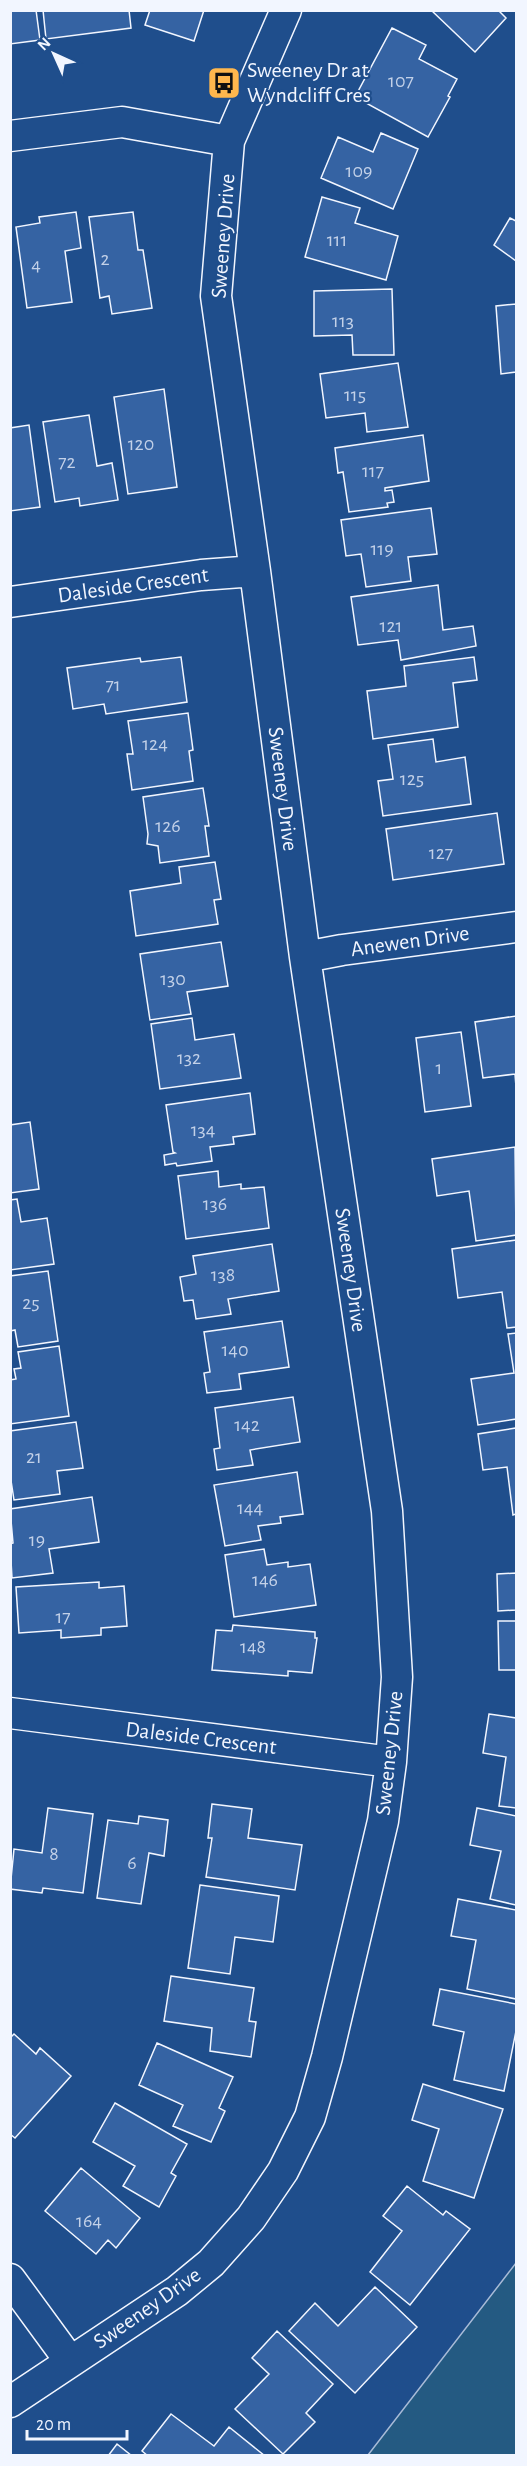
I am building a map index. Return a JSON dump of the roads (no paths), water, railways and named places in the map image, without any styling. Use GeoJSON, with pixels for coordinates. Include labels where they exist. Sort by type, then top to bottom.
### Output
{"type":"FeatureCollection","features":[{"type":"Feature","properties":{"kind":"street","name":"Sweeney Drive"},"geometry":{"type":"LineString","coordinates":[[10,2402],[177,2291],[211,2263],[251,2218],[283,2171],[310,2117],[327,2057],[383,1821],[391,1762],[397,1677],[387,1511],[305,957],[255,571],[216,296],[229,141],[286,10]]}},
{"type":"Feature","properties":{"kind":"street"},"geometry":{"type":"LineString","coordinates":[[10,136],[122,122],[229,141]]}},
{"type":"Feature","properties":{"kind":"street","name":"Daleside Crescent"},"geometry":{"type":"LineString","coordinates":[[10,602],[201,575],[255,571]]}},
{"type":"Feature","properties":{"kind":"street","name":"Anewen Drive"},"geometry":{"type":"LineString","coordinates":[[305,957],[516,927]]}},
{"type":"Feature","properties":{"kind":"street","name":"Daleside Crescent"},"geometry":{"type":"LineString","coordinates":[[10,1713],[391,1762]]}},
{"type":"Feature","properties":{"kind":"street"},"geometry":{"type":"LineString","coordinates":[[10,2279],[70,2361]]}},
{"type":"Feature","properties":{"kind":"place","name":"Sweeney Dr at Wyndcliff Cres"},"geometry":{"type":"Point","coordinates":[224,83]}}]}
